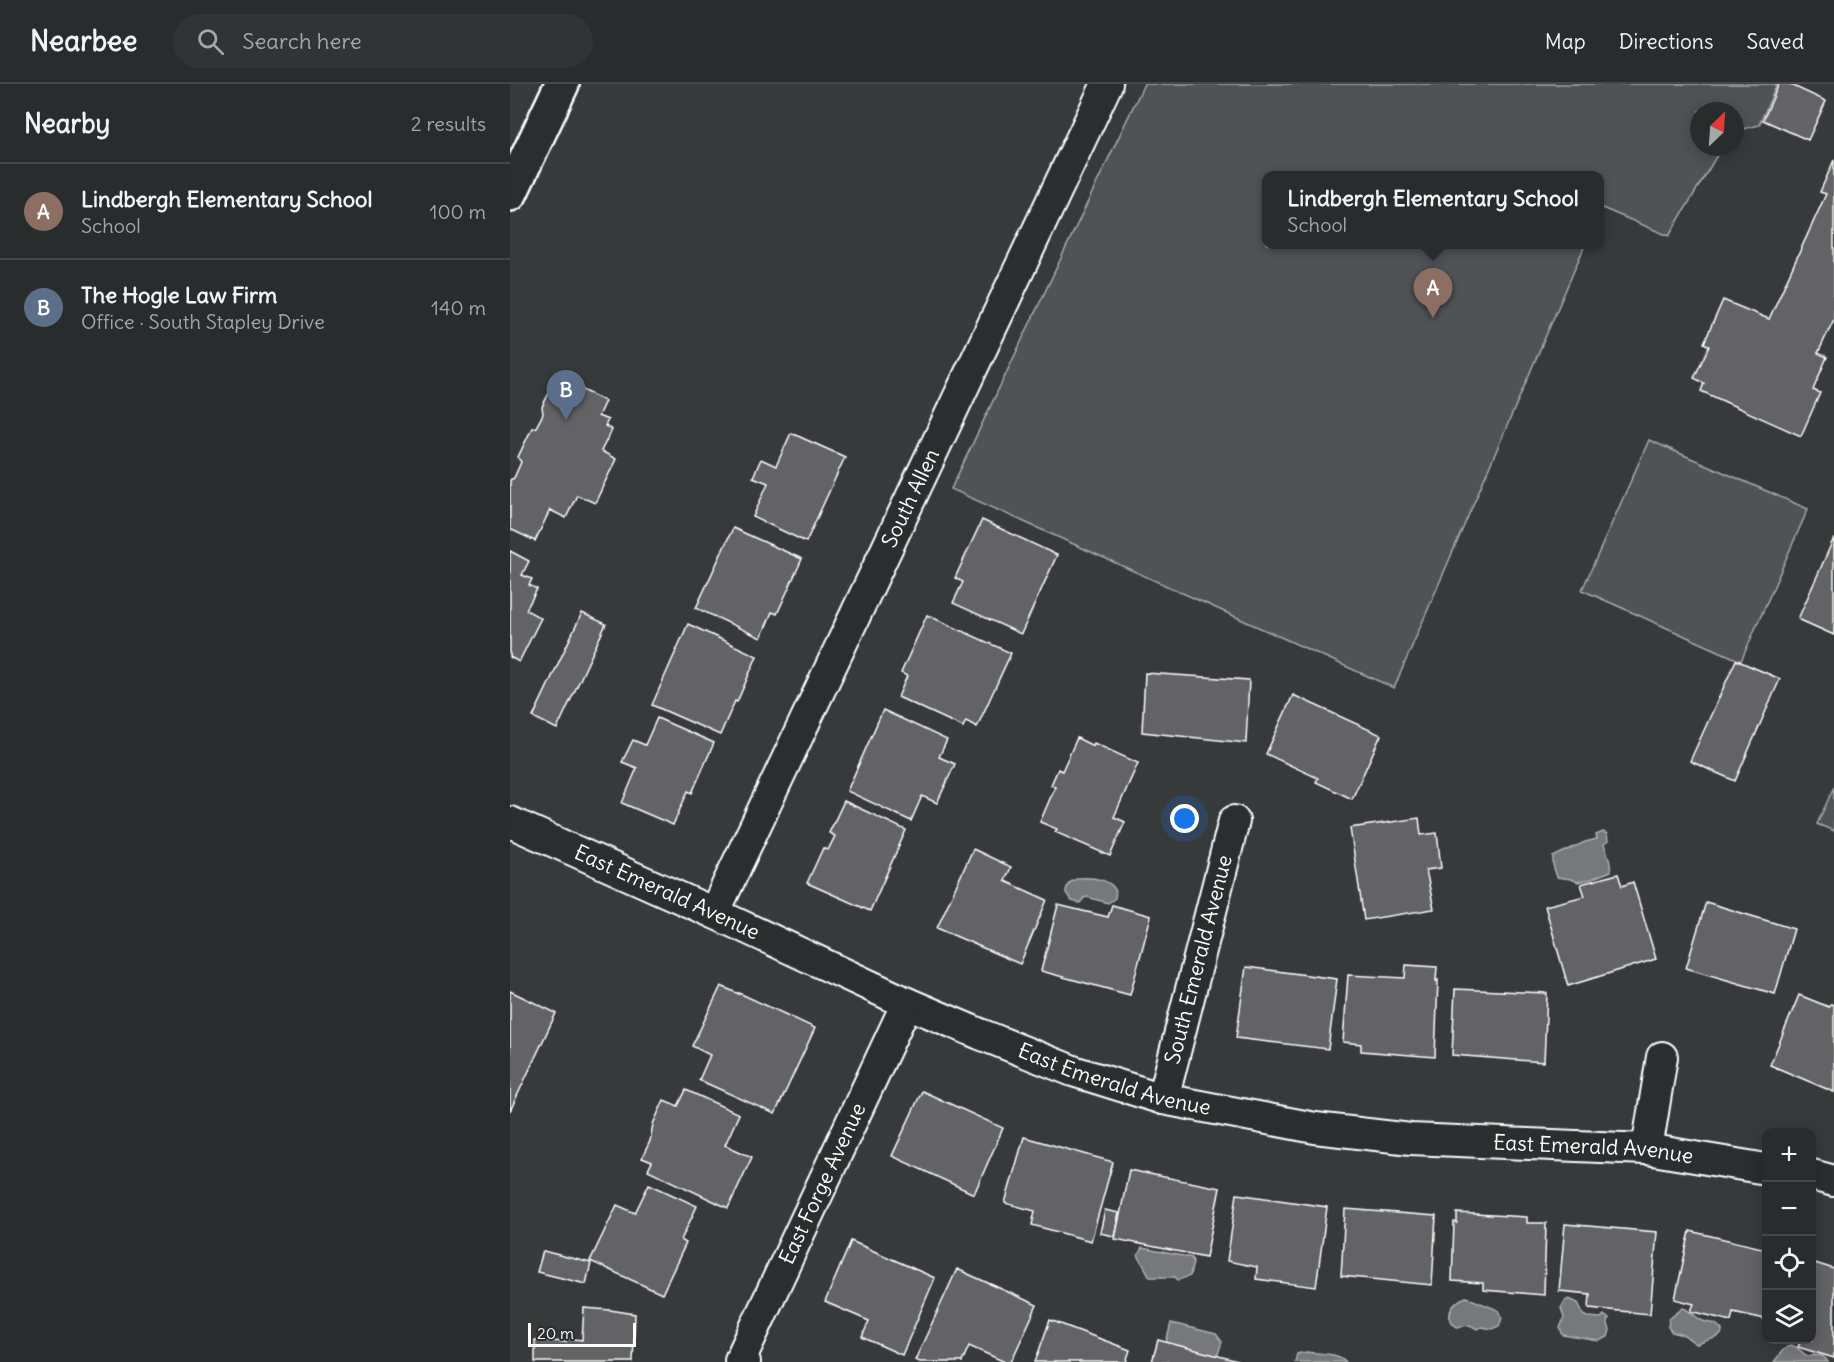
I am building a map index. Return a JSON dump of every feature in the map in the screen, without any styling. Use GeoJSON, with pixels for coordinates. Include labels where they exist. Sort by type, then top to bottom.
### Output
{"type":"FeatureCollection","features":[{"type":"Feature","properties":{"kind":"main road"},"geometry":{"type":"LineString","coordinates":[[510,194],[562,84]]}},
{"type":"Feature","properties":{"kind":"street","name":"South Allen"},"geometry":{"type":"LineString","coordinates":[[714,913],[1107,84]]}},
{"type":"Feature","properties":{"kind":"street","name":"South Emerald Avenue"},"geometry":{"type":"LineString","coordinates":[[1163,1099],[1234,821]]}},
{"type":"Feature","properties":{"kind":"street","name":"East Emerald Avenue"},"geometry":{"type":"LineString","coordinates":[[510,822],[714,913],[907,1003],[1073,1071],[1163,1099],[1316,1128],[1400,1138],[1647,1149],[1762,1167]]}},
{"type":"Feature","properties":{"kind":"street","name":"East Forge Avenue"},"geometry":{"type":"LineString","coordinates":[[745,1362],[740,1360],[907,1003]]}},
{"type":"Feature","properties":{"kind":"street"},"geometry":{"type":"LineString","coordinates":[[1647,1149],[1662,1057]]}},
{"type":"Feature","properties":{"kind":"street"},"geometry":{"type":"LineString","coordinates":[[1816,1176],[1834,1181]]}},
{"type":"Feature","properties":{"kind":"shaded area"},"geometry":{"type":"Polygon","coordinates":[[[1144,84],[1777,84],[1759,125],[1744,129],[1744,102],[1690,102],[1690,156],[1717,156],[1669,236],[1604,209],[1604,171],[1262,171],[1262,249],[1583,249],[1394,688],[951,489],[1144,84]]]}},
{"type":"Feature","properties":{"kind":"shaded area"},"geometry":{"type":"Polygon","coordinates":[[[1649,440],[1808,509],[1741,661],[1582,590],[1649,440]]]}},
{"type":"Feature","properties":{"kind":"shaded area"},"geometry":{"type":"Polygon","coordinates":[[[1834,787],[1834,831],[1817,824],[1834,787]]]}},
{"type":"Feature","properties":{"kind":"shaded area"},"geometry":{"type":"Polygon","coordinates":[[[1603,832],[1607,834],[1608,841],[1604,844],[1611,871],[1578,882],[1557,877],[1553,857],[1597,839],[1596,835],[1603,832]]]}},
{"type":"Feature","properties":{"kind":"shaded area"},"geometry":{"type":"Polygon","coordinates":[[[1080,878],[1098,879],[1109,883],[1115,892],[1115,898],[1108,903],[1087,897],[1080,903],[1072,901],[1066,893],[1067,887],[1072,881],[1080,878]]]}},
{"type":"Feature","properties":{"kind":"shaded area"},"geometry":{"type":"Polygon","coordinates":[[[1142,1248],[1192,1258],[1190,1276],[1178,1280],[1175,1277],[1150,1277],[1138,1255],[1142,1248]]]}},
{"type":"Feature","properties":{"kind":"shaded area"},"geometry":{"type":"Polygon","coordinates":[[[1466,1297],[1498,1310],[1502,1318],[1499,1326],[1492,1329],[1482,1327],[1477,1329],[1470,1325],[1457,1327],[1450,1318],[1451,1310],[1457,1302],[1466,1297]]]}},
{"type":"Feature","properties":{"kind":"shaded area"},"geometry":{"type":"Polygon","coordinates":[[[1569,1299],[1578,1303],[1584,1315],[1588,1317],[1601,1318],[1604,1315],[1609,1319],[1607,1321],[1610,1330],[1608,1337],[1599,1341],[1563,1335],[1560,1328],[1564,1318],[1561,1308],[1569,1299]]]}},
{"type":"Feature","properties":{"kind":"shaded area"},"geometry":{"type":"Polygon","coordinates":[[[1683,1308],[1703,1321],[1717,1325],[1721,1329],[1721,1334],[1696,1344],[1684,1335],[1672,1332],[1668,1327],[1669,1319],[1683,1308]]]}},
{"type":"Feature","properties":{"kind":"shaded area"},"geometry":{"type":"Polygon","coordinates":[[[1171,1323],[1216,1334],[1222,1342],[1218,1354],[1215,1356],[1166,1343],[1171,1323]]]}},
{"type":"Feature","properties":{"kind":"shaded area"},"geometry":{"type":"Polygon","coordinates":[[[1790,1345],[1807,1356],[1821,1356],[1828,1362],[1774,1362],[1790,1345]]]}},
{"type":"Feature","properties":{"kind":"shaded area"},"geometry":{"type":"Polygon","coordinates":[[[1306,1352],[1338,1356],[1346,1362],[1295,1362],[1297,1354],[1306,1352]]]}},
{"type":"Feature","properties":{"kind":"building"},"geometry":{"type":"Polygon","coordinates":[[[1779,84],[1789,84],[1826,101],[1808,140],[1763,120],[1779,84]]]}},
{"type":"Feature","properties":{"kind":"building"},"geometry":{"type":"Polygon","coordinates":[[[1834,160],[1834,319],[1818,353],[1827,357],[1813,390],[1820,393],[1801,436],[1701,391],[1704,383],[1694,378],[1709,346],[1704,343],[1723,300],[1769,319],[1826,194],[1820,192],[1834,160]]]}},
{"type":"Feature","properties":{"kind":"building"},"geometry":{"type":"Polygon","coordinates":[[[557,377],[605,401],[598,416],[608,420],[605,426],[612,430],[601,451],[616,459],[595,503],[577,495],[566,518],[550,510],[535,541],[510,529],[510,480],[514,478],[521,462],[518,457],[532,428],[536,427],[543,414],[542,407],[557,377]]]}},
{"type":"Feature","properties":{"kind":"building"},"geometry":{"type":"Polygon","coordinates":[[[791,433],[845,457],[806,542],[753,517],[768,483],[753,477],[761,459],[776,466],[791,433]]]}},
{"type":"Feature","properties":{"kind":"building"},"geometry":{"type":"Polygon","coordinates":[[[982,520],[1057,555],[1021,634],[953,603],[963,582],[955,578],[982,520]]]}},
{"type":"Feature","properties":{"kind":"building"},"geometry":{"type":"Polygon","coordinates":[[[733,528],[802,559],[777,614],[772,612],[761,638],[696,608],[733,528]]]}},
{"type":"Feature","properties":{"kind":"building"},"geometry":{"type":"Polygon","coordinates":[[[1834,538],[1834,635],[1798,619],[1834,538]]]}},
{"type":"Feature","properties":{"kind":"building"},"geometry":{"type":"Polygon","coordinates":[[[510,551],[529,561],[522,575],[532,579],[529,585],[537,589],[526,610],[541,618],[519,662],[510,657],[510,551]]]}},
{"type":"Feature","properties":{"kind":"building"},"geometry":{"type":"Polygon","coordinates":[[[582,613],[606,624],[557,729],[533,717],[582,613]]]}},
{"type":"Feature","properties":{"kind":"building"},"geometry":{"type":"Polygon","coordinates":[[[927,615],[1011,653],[977,727],[966,721],[963,727],[898,697],[907,676],[901,673],[927,615]]]}},
{"type":"Feature","properties":{"kind":"building"},"geometry":{"type":"Polygon","coordinates":[[[688,624],[757,656],[720,735],[652,705],[688,624]]]}},
{"type":"Feature","properties":{"kind":"building"},"geometry":{"type":"Polygon","coordinates":[[[1736,660],[1780,679],[1735,781],[1690,761],[1736,660]]]}},
{"type":"Feature","properties":{"kind":"building"},"geometry":{"type":"Polygon","coordinates":[[[1145,673],[1249,680],[1246,743],[1142,732],[1145,673]]]}},
{"type":"Feature","properties":{"kind":"building"},"geometry":{"type":"Polygon","coordinates":[[[1293,695],[1381,735],[1352,799],[1316,782],[1318,778],[1266,754],[1293,695]]]}},
{"type":"Feature","properties":{"kind":"building"},"geometry":{"type":"Polygon","coordinates":[[[883,710],[947,740],[939,757],[955,764],[937,803],[922,796],[911,821],[847,791],[883,710]]]}},
{"type":"Feature","properties":{"kind":"building"},"geometry":{"type":"Polygon","coordinates":[[[657,718],[714,743],[692,793],[688,791],[673,825],[622,803],[637,768],[622,762],[633,740],[645,745],[657,718]]]}},
{"type":"Feature","properties":{"kind":"building"},"geometry":{"type":"Polygon","coordinates":[[[1077,738],[1093,746],[1094,743],[1138,763],[1114,817],[1125,822],[1110,856],[1055,832],[1057,829],[1040,822],[1055,787],[1051,785],[1058,769],[1062,771],[1077,738]]]}},
{"type":"Feature","properties":{"kind":"building"},"geometry":{"type":"Polygon","coordinates":[[[844,801],[906,830],[870,911],[807,883],[823,848],[828,850],[835,836],[829,833],[844,801]]]}},
{"type":"Feature","properties":{"kind":"building"},"geometry":{"type":"Polygon","coordinates":[[[1419,818],[1421,835],[1437,833],[1441,868],[1426,870],[1434,909],[1364,920],[1350,828],[1419,818]]]}},
{"type":"Feature","properties":{"kind":"building"},"geometry":{"type":"Polygon","coordinates":[[[973,849],[1011,867],[1005,881],[1047,900],[1020,964],[937,928],[973,849]]]}},
{"type":"Feature","properties":{"kind":"building"},"geometry":{"type":"Polygon","coordinates":[[[1618,874],[1622,886],[1633,882],[1656,959],[1568,986],[1545,906],[1585,896],[1581,884],[1618,874]]]}},
{"type":"Feature","properties":{"kind":"building"},"geometry":{"type":"Polygon","coordinates":[[[1706,902],[1794,929],[1775,994],[1686,968],[1706,902]]]}},
{"type":"Feature","properties":{"kind":"building"},"geometry":{"type":"Polygon","coordinates":[[[1058,905],[1108,917],[1112,905],[1151,916],[1130,995],[1041,971],[1058,905]]]}},
{"type":"Feature","properties":{"kind":"building"},"geometry":{"type":"Polygon","coordinates":[[[1406,965],[1437,967],[1435,1057],[1361,1051],[1361,1044],[1343,1042],[1348,975],[1405,978],[1406,965]]]}},
{"type":"Feature","properties":{"kind":"building"},"geometry":{"type":"Polygon","coordinates":[[[1246,967],[1337,979],[1328,1049],[1236,1038],[1246,967]]]}},
{"type":"Feature","properties":{"kind":"building"},"geometry":{"type":"Polygon","coordinates":[[[721,986],[815,1028],[775,1114],[699,1080],[710,1055],[692,1046],[721,986]]]}},
{"type":"Feature","properties":{"kind":"building"},"geometry":{"type":"Polygon","coordinates":[[[1455,989],[1547,993],[1544,1062],[1452,1055],[1455,989]]]}},
{"type":"Feature","properties":{"kind":"building"},"geometry":{"type":"Polygon","coordinates":[[[510,991],[556,1013],[510,1111],[510,991]]]}},
{"type":"Feature","properties":{"kind":"building"},"geometry":{"type":"Polygon","coordinates":[[[1799,995],[1829,1007],[1831,1004],[1834,1005],[1834,1092],[1770,1065],[1799,995]]]}},
{"type":"Feature","properties":{"kind":"building"},"geometry":{"type":"Polygon","coordinates":[[[686,1090],[739,1114],[725,1145],[752,1157],[728,1208],[648,1170],[652,1162],[642,1158],[664,1100],[678,1106],[686,1090]]]}},
{"type":"Feature","properties":{"kind":"building"},"geometry":{"type":"Polygon","coordinates":[[[922,1091],[1003,1128],[974,1194],[892,1156],[922,1091]]]}},
{"type":"Feature","properties":{"kind":"building"},"geometry":{"type":"Polygon","coordinates":[[[1024,1137],[1113,1162],[1091,1241],[1032,1225],[1035,1211],[1005,1203],[1024,1137]]]}},
{"type":"Feature","properties":{"kind":"building"},"geometry":{"type":"Polygon","coordinates":[[[1129,1170],[1220,1188],[1206,1257],[1115,1239],[1129,1170]]]}},
{"type":"Feature","properties":{"kind":"building"},"geometry":{"type":"Polygon","coordinates":[[[649,1184],[697,1206],[681,1240],[686,1243],[662,1294],[590,1261],[617,1205],[635,1213],[649,1184]]]}},
{"type":"Feature","properties":{"kind":"building"},"geometry":{"type":"Polygon","coordinates":[[[1237,1194],[1327,1207],[1316,1287],[1256,1279],[1257,1267],[1227,1261],[1237,1194]]]}},
{"type":"Feature","properties":{"kind":"building"},"geometry":{"type":"Polygon","coordinates":[[[1345,1209],[1436,1216],[1432,1285],[1341,1276],[1345,1209]]]}},
{"type":"Feature","properties":{"kind":"building"},"geometry":{"type":"Polygon","coordinates":[[[1105,1210],[1119,1213],[1114,1236],[1100,1233],[1105,1210]]]}},
{"type":"Feature","properties":{"kind":"building"},"geometry":{"type":"Polygon","coordinates":[[[1457,1213],[1527,1217],[1527,1223],[1546,1223],[1544,1295],[1483,1290],[1483,1283],[1452,1281],[1454,1222],[1457,1223],[1457,1213]]]}},
{"type":"Feature","properties":{"kind":"building"},"geometry":{"type":"Polygon","coordinates":[[[1565,1224],[1657,1232],[1650,1314],[1589,1308],[1590,1294],[1559,1291],[1565,1224]]]}},
{"type":"Feature","properties":{"kind":"building"},"geometry":{"type":"Polygon","coordinates":[[[1690,1231],[1762,1248],[1762,1318],[1733,1312],[1731,1321],[1691,1311],[1694,1304],[1675,1299],[1690,1231]]]}},
{"type":"Feature","properties":{"kind":"building"},"geometry":{"type":"Polygon","coordinates":[[[851,1241],[935,1278],[902,1355],[862,1337],[869,1321],[825,1302],[851,1241]]]}},
{"type":"Feature","properties":{"kind":"building"},"geometry":{"type":"Polygon","coordinates":[[[543,1251],[591,1263],[586,1284],[537,1272],[543,1251]]]}},
{"type":"Feature","properties":{"kind":"building"},"geometry":{"type":"Polygon","coordinates":[[[1816,1263],[1834,1269],[1834,1358],[1798,1347],[1799,1344],[1816,1344],[1816,1263]]]}},
{"type":"Feature","properties":{"kind":"building"},"geometry":{"type":"Polygon","coordinates":[[[957,1269],[1037,1305],[1011,1362],[1005,1362],[969,1346],[962,1362],[915,1360],[957,1269]]]}},
{"type":"Feature","properties":{"kind":"building"},"geometry":{"type":"Polygon","coordinates":[[[584,1308],[635,1314],[633,1362],[535,1362],[535,1340],[566,1342],[566,1338],[582,1340],[584,1308]]]}},
{"type":"Feature","properties":{"kind":"building"},"geometry":{"type":"Polygon","coordinates":[[[1050,1320],[1130,1350],[1126,1362],[1035,1362],[1050,1320]]]}},
{"type":"Feature","properties":{"kind":"building"},"geometry":{"type":"Polygon","coordinates":[[[1158,1340],[1238,1361],[1238,1362],[1152,1362],[1158,1340]]]}},
{"type":"Feature","properties":{"kind":"place","name":"Lindbergh Elementary School"},"geometry":{"type":"Point","coordinates":[1433,318]}},
{"type":"Feature","properties":{"kind":"place","name":"The Hogle Law Firm"},"geometry":{"type":"Point","coordinates":[566,420]}}]}
